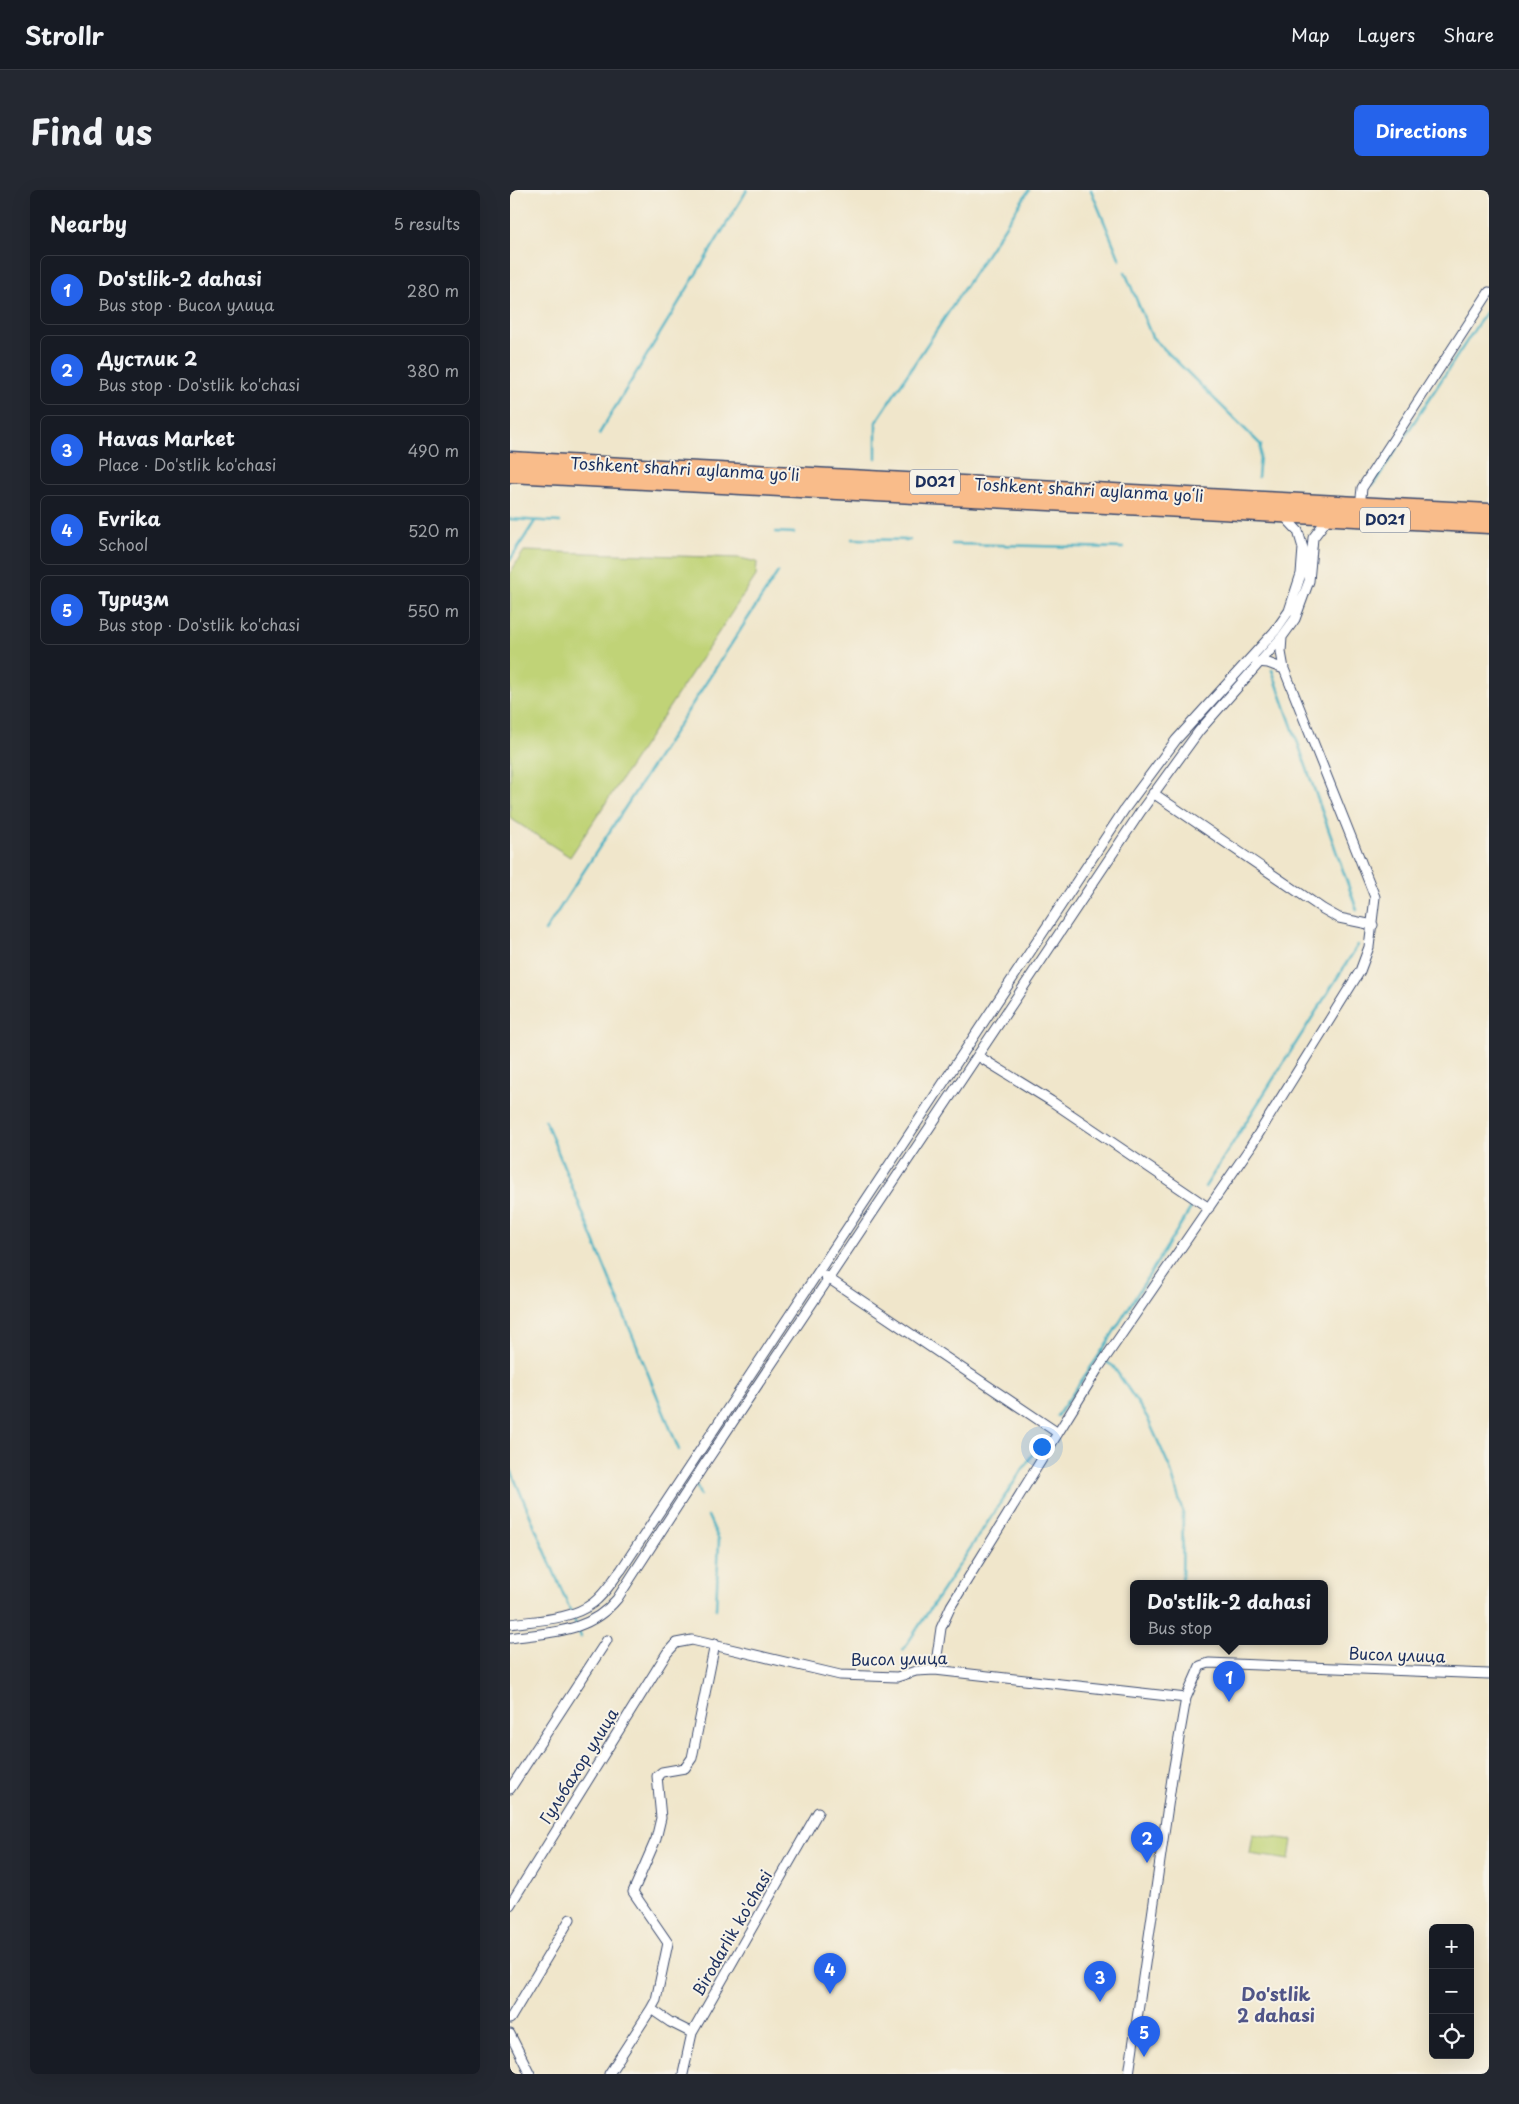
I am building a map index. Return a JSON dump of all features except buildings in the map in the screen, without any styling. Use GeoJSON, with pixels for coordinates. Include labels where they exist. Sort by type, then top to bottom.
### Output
{"type":"FeatureCollection","features":[{"type":"Feature","properties":{"kind":"highway","name":"Toshkent shahri aylanma yoʻli"},"geometry":{"type":"LineString","coordinates":[[510,460],[1044,495],[1282,514],[1489,525]]}},
{"type":"Feature","properties":{"kind":"highway","name":"Toshkent shahri aylanma yoʻli"},"geometry":{"type":"LineString","coordinates":[[510,474],[1489,512]]}},
{"type":"Feature","properties":{"kind":"street"},"geometry":{"type":"LineString","coordinates":[[1360,506],[1362,488],[1489,292]]}},
{"type":"Feature","properties":{"kind":"street"},"geometry":{"type":"LineString","coordinates":[[510,1624],[565,1616],[592,1604],[603,1594],[1145,780],[1176,740],[1275,631],[1288,611],[1301,574],[1303,548],[1298,531],[1282,514]]}},
{"type":"Feature","properties":{"kind":"street"},"geometry":{"type":"LineString","coordinates":[[510,1638],[582,1626],[601,1616],[614,1603],[1153,793],[1199,731],[1257,662],[1282,637],[1295,619],[1306,592],[1314,538],[1329,517]]}},
{"type":"Feature","properties":{"kind":"street"},"geometry":{"type":"LineString","coordinates":[[935,1670],[941,1628],[945,1617],[1104,1360],[1249,1149],[1360,971],[1369,947],[1373,925],[1374,897],[1284,669],[1281,652],[1282,637]]}},
{"type":"Feature","properties":{"kind":"street"},"geometry":{"type":"LineString","coordinates":[[1257,662],[1268,663],[1284,669]]}},
{"type":"Feature","properties":{"kind":"street"},"geometry":{"type":"LineString","coordinates":[[1153,793],[1323,909],[1339,918],[1373,925]]}},
{"type":"Feature","properties":{"kind":"street"},"geometry":{"type":"LineString","coordinates":[[1029,953],[1040,961]]}},
{"type":"Feature","properties":{"kind":"street"},"geometry":{"type":"LineString","coordinates":[[978,1056],[1059,1106],[1209,1208]]}},
{"type":"Feature","properties":{"kind":"street"},"geometry":{"type":"LineString","coordinates":[[818,1272],[1058,1433]]}},
{"type":"Feature","properties":{"kind":"street"},"geometry":{"type":"LineString","coordinates":[[603,1594],[614,1603]]}},
{"type":"Feature","properties":{"kind":"street"},"geometry":{"type":"LineString","coordinates":[[510,1789],[606,1640]]}},
{"type":"Feature","properties":{"kind":"street","name":"Висол улица"},"geometry":{"type":"LineString","coordinates":[[676,1643],[692,1640],[715,1644],[840,1675],[897,1677],[916,1671],[935,1670],[1186,1698],[1200,1666],[1209,1664],[1489,1674]]}},
{"type":"Feature","properties":{"kind":"street","name":"Гульбахор улица"},"geometry":{"type":"LineString","coordinates":[[510,1905],[667,1653],[676,1643]]}},
{"type":"Feature","properties":{"kind":"street"},"geometry":{"type":"LineString","coordinates":[[609,2074],[656,2000],[668,1943],[633,1892],[656,1839],[661,1818],[657,1776],[662,1772],[686,1768],[692,1758],[715,1644]]}},
{"type":"Feature","properties":{"kind":"street"},"geometry":{"type":"LineString","coordinates":[[1129,2074],[1172,1778],[1186,1698]]}},
{"type":"Feature","properties":{"kind":"street","name":"Birodarlik ko'chasi"},"geometry":{"type":"LineString","coordinates":[[683,2074],[692,2033],[818,1812]]}},
{"type":"Feature","properties":{"kind":"street"},"geometry":{"type":"LineString","coordinates":[[510,2019],[570,1919]]}},
{"type":"Feature","properties":{"kind":"street"},"geometry":{"type":"LineString","coordinates":[[651,2009],[670,2022],[692,2033]]}},
{"type":"Feature","properties":{"kind":"street"},"geometry":{"type":"LineString","coordinates":[[510,2034],[530,2074]]}},
{"type":"Feature","properties":{"kind":"green space"},"geometry":{"type":"Polygon","coordinates":[[[524,551],[740,558],[757,562],[756,576],[570,857],[510,818],[510,573],[524,551]]]}},
{"type":"Feature","properties":{"kind":"green space"},"geometry":{"type":"Polygon","coordinates":[[[1253,1834],[1292,1840],[1289,1860],[1250,1854],[1253,1834]]]}},
{"type":"Feature","properties":{"kind":"waterway"},"geometry":{"type":"LineString","coordinates":[[599,434],[747,190]]}},
{"type":"Feature","properties":{"kind":"waterway"},"geometry":{"type":"LineString","coordinates":[[876,458],[876,422],[1029,190]]}},
{"type":"Feature","properties":{"kind":"waterway"},"geometry":{"type":"LineString","coordinates":[[1091,190],[1120,260]]}},
{"type":"Feature","properties":{"kind":"waterway"},"geometry":{"type":"LineString","coordinates":[[1125,272],[1152,337],[1261,445],[1258,477]]}},
{"type":"Feature","properties":{"kind":"waterway"},"geometry":{"type":"LineString","coordinates":[[1373,485],[1489,307]]}},
{"type":"Feature","properties":{"kind":"waterway"},"geometry":{"type":"LineString","coordinates":[[510,519],[560,522]]}},
{"type":"Feature","properties":{"kind":"waterway"},"geometry":{"type":"LineString","coordinates":[[510,560],[535,521]]}},
{"type":"Feature","properties":{"kind":"waterway"},"geometry":{"type":"LineString","coordinates":[[776,532],[794,533]]}},
{"type":"Feature","properties":{"kind":"waterway"},"geometry":{"type":"LineString","coordinates":[[852,539],[910,540]]}},
{"type":"Feature","properties":{"kind":"waterway"},"geometry":{"type":"LineString","coordinates":[[952,544],[1123,548]]}},
{"type":"Feature","properties":{"kind":"waterway"},"geometry":{"type":"LineString","coordinates":[[545,931],[778,572]]}},
{"type":"Feature","properties":{"kind":"waterway"},"geometry":{"type":"LineString","coordinates":[[1272,670],[1357,910]]}},
{"type":"Feature","properties":{"kind":"waterway"},"geometry":{"type":"LineString","coordinates":[[1205,1187],[1358,945]]}},
{"type":"Feature","properties":{"kind":"waterway"},"geometry":{"type":"LineString","coordinates":[[545,1120],[679,1450]]}},
{"type":"Feature","properties":{"kind":"waterway"},"geometry":{"type":"LineString","coordinates":[[1057,1416],[1098,1357],[1191,1208]]}},
{"type":"Feature","properties":{"kind":"waterway"},"geometry":{"type":"LineString","coordinates":[[1098,1357],[1113,1366],[1147,1417],[1170,1468],[1183,1513],[1182,1580]]}},
{"type":"Feature","properties":{"kind":"waterway"},"geometry":{"type":"LineString","coordinates":[[903,1650],[1044,1437]]}},
{"type":"Feature","properties":{"kind":"waterway"},"geometry":{"type":"LineString","coordinates":[[510,1468],[576,1624]]}},
{"type":"Feature","properties":{"kind":"waterway"},"geometry":{"type":"LineString","coordinates":[[696,1485],[700,1495]]}},
{"type":"Feature","properties":{"kind":"waterway"},"geometry":{"type":"LineString","coordinates":[[708,1516],[719,1540],[716,1609]]}},
{"type":"Feature","properties":{"kind":"waterway"},"geometry":{"type":"LineString","coordinates":[[578,1629],[581,1637]]}},
{"type":"Feature","properties":{"kind":"place","name":"Do'stlik-2 dahasi"},"geometry":{"type":"Point","coordinates":[1229,1702]}},
{"type":"Feature","properties":{"kind":"place","name":"Дустлик 2"},"geometry":{"type":"Point","coordinates":[1147,1863]}},
{"type":"Feature","properties":{"kind":"place","name":"Evrika"},"geometry":{"type":"Point","coordinates":[830,1994]}},
{"type":"Feature","properties":{"kind":"place","name":"Havas Market"},"geometry":{"type":"Point","coordinates":[1100,2002]}},
{"type":"Feature","properties":{"kind":"place","name":"Туризм"},"geometry":{"type":"Point","coordinates":[1144,2057]}},
{"type":"Feature","properties":{"kind":"district","name":"Do'stlik 2 dahasi"},"geometry":{"type":"Point","coordinates":[1276,2005]}}]}
